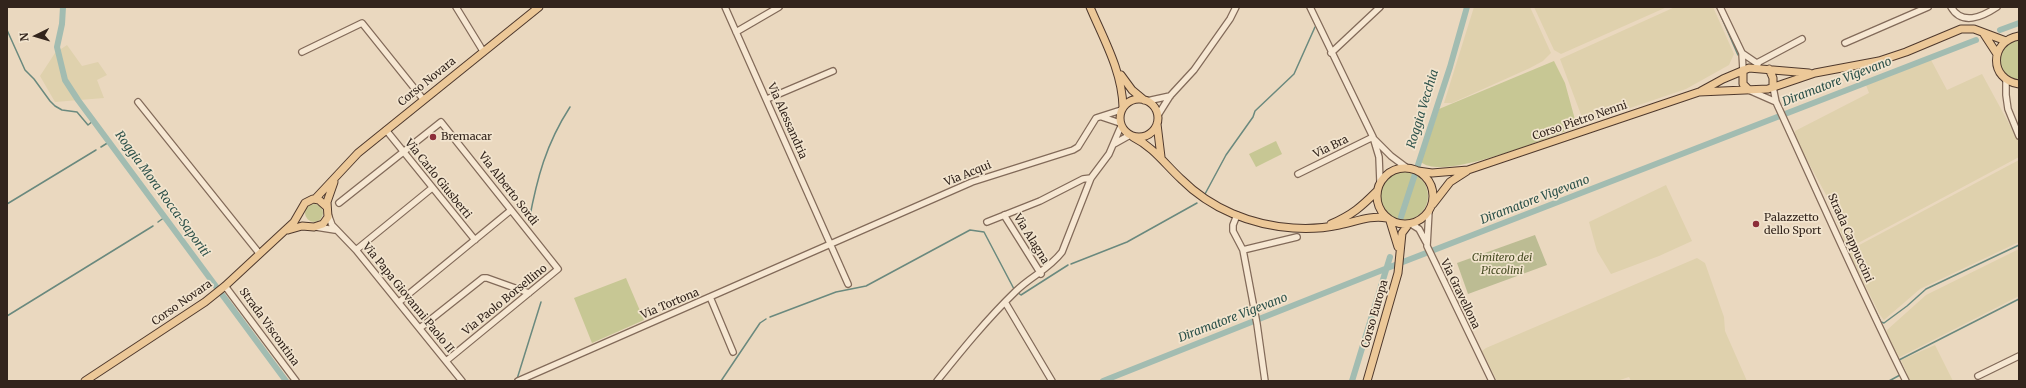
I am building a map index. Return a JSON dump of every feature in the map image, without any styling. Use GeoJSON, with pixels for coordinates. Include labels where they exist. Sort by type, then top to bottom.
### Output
{"type":"FeatureCollection","features":[{"type":"Feature","properties":{"kind":"main road","name":"Corso Novara"},"geometry":{"type":"LineString","coordinates":[[85,381],[224,287],[259,253],[284,232],[294,222],[305,203],[315,199],[358,154],[423,99],[539,7]]}},
{"type":"Feature","properties":{"kind":"main road"},"geometry":{"type":"LineString","coordinates":[[1090,7],[1118,70],[1132,90],[1154,107],[1158,115],[1157,124],[1161,157]]}},
{"type":"Feature","properties":{"kind":"main road","name":"Corso Pietro Nenni"},"geometry":{"type":"LineString","coordinates":[[1699,92],[1761,90],[1815,73],[1879,61],[1906,52],[1961,29],[1974,29],[2006,41]]}},
{"type":"Feature","properties":{"kind":"main road"},"geometry":{"type":"LineString","coordinates":[[1984,34],[1997,54],[1998,68],[2006,80],[2018,84]]}},
{"type":"Feature","properties":{"kind":"main road"},"geometry":{"type":"LineString","coordinates":[[1997,54],[2006,41],[2019,36]]}},
{"type":"Feature","properties":{"kind":"main road","name":"Corso Pietro Nenni"},"geometry":{"type":"LineString","coordinates":[[1414,170],[1432,173],[1468,170],[1699,92],[1743,70],[1756,68],[1792,73],[1815,73]]}},
{"type":"Feature","properties":{"kind":"main road"},"geometry":{"type":"LineString","coordinates":[[1768,69],[1773,78],[1773,87]]}},
{"type":"Feature","properties":{"kind":"main road"},"geometry":{"type":"LineString","coordinates":[[1118,70],[1123,92],[1120,124],[1131,136],[1149,146],[1197,193],[1221,209],[1237,216],[1256,222],[1294,228],[1325,226],[1338,225],[1376,216],[1409,225],[1421,220],[1430,209],[1433,201],[1432,187],[1424,175],[1414,170],[1401,168],[1389,173],[1380,182],[1377,190],[1350,216],[1325,226]]}},
{"type":"Feature","properties":{"kind":"main road"},"geometry":{"type":"LineString","coordinates":[[1743,70],[1743,84],[1749,90]]}},
{"type":"Feature","properties":{"kind":"main road"},"geometry":{"type":"LineString","coordinates":[[1122,109],[1132,100],[1146,100]]}},
{"type":"Feature","properties":{"kind":"main road"},"geometry":{"type":"LineString","coordinates":[[1131,136],[1139,138],[1150,134],[1157,124]]}},
{"type":"Feature","properties":{"kind":"main road","name":"Corso Pietro Nenni"},"geometry":{"type":"LineString","coordinates":[[1430,209],[1450,182],[1468,170]]}},
{"type":"Feature","properties":{"kind":"main road","name":"Corso Novara"},"geometry":{"type":"LineString","coordinates":[[284,232],[302,226],[312,227],[323,224],[328,217],[328,197],[335,179]]}},
{"type":"Feature","properties":{"kind":"main road"},"geometry":{"type":"LineString","coordinates":[[1377,190],[1378,206],[1388,220],[1400,253]]}},
{"type":"Feature","properties":{"kind":"main road"},"geometry":{"type":"LineString","coordinates":[[315,199],[322,202],[328,210]]}},
{"type":"Feature","properties":{"kind":"main road"},"geometry":{"type":"LineString","coordinates":[[301,210],[302,220],[312,227]]}},
{"type":"Feature","properties":{"kind":"main road","name":"Corso Europa"},"geometry":{"type":"LineString","coordinates":[[1367,381],[1398,273],[1402,233],[1409,225]]}},
{"type":"Feature","properties":{"kind":"street"},"geometry":{"type":"LineString","coordinates":[[456,7],[483,51]]}},
{"type":"Feature","properties":{"kind":"street","name":"Via Alessandria"},"geometry":{"type":"LineString","coordinates":[[725,7],[848,284]]}},
{"type":"Feature","properties":{"kind":"street"},"geometry":{"type":"LineString","coordinates":[[736,32],[779,7]]}},
{"type":"Feature","properties":{"kind":"street"},"geometry":{"type":"LineString","coordinates":[[1158,115],[1170,96],[1194,70],[1230,19],[1236,7]]}},
{"type":"Feature","properties":{"kind":"street"},"geometry":{"type":"LineString","coordinates":[[1310,7],[1373,137],[1379,157],[1380,182]]}},
{"type":"Feature","properties":{"kind":"street"},"geometry":{"type":"LineString","coordinates":[[1331,53],[1380,7]]}},
{"type":"Feature","properties":{"kind":"street"},"geometry":{"type":"LineString","coordinates":[[1720,7],[1742,53],[1743,70]]}},
{"type":"Feature","properties":{"kind":"street"},"geometry":{"type":"LineString","coordinates":[[1845,43],[1928,7]]}},
{"type":"Feature","properties":{"kind":"street"},"geometry":{"type":"LineString","coordinates":[[1951,7],[1959,16],[1966,18],[1980,16],[1996,7]]}},
{"type":"Feature","properties":{"kind":"street"},"geometry":{"type":"LineString","coordinates":[[302,52],[362,23],[423,99]]}},
{"type":"Feature","properties":{"kind":"street"},"geometry":{"type":"LineString","coordinates":[[1756,63],[1802,39]]}},
{"type":"Feature","properties":{"kind":"street"},"geometry":{"type":"LineString","coordinates":[[1742,53],[1768,69]]}},
{"type":"Feature","properties":{"kind":"street"},"geometry":{"type":"LineString","coordinates":[[767,99],[833,70]]}},
{"type":"Feature","properties":{"kind":"street"},"geometry":{"type":"LineString","coordinates":[[2006,80],[2006,95],[2011,118],[2019,136]]}},
{"type":"Feature","properties":{"kind":"street"},"geometry":{"type":"LineString","coordinates":[[2006,95],[2009,90],[2018,84]]}},
{"type":"Feature","properties":{"kind":"street","name":"Strada Cappuccini"},"geometry":{"type":"LineString","coordinates":[[1773,87],[1780,112],[1818,191],[1834,232],[1906,381]]}},
{"type":"Feature","properties":{"kind":"street"},"geometry":{"type":"LineString","coordinates":[[1749,90],[1776,102]]}},
{"type":"Feature","properties":{"kind":"street"},"geometry":{"type":"LineString","coordinates":[[1146,100],[1170,96]]}},
{"type":"Feature","properties":{"kind":"street"},"geometry":{"type":"LineString","coordinates":[[138,102],[259,253]]}},
{"type":"Feature","properties":{"kind":"street","name":"Via Acqui"},"geometry":{"type":"LineString","coordinates":[[830,244],[988,176],[1073,150],[1081,143],[1092,122],[1102,116],[1122,109]]}},
{"type":"Feature","properties":{"kind":"street"},"geometry":{"type":"LineString","coordinates":[[937,381],[1005,302],[1021,286],[1041,274],[1062,252],[1091,178],[1109,154],[1120,124],[1102,116]]}},
{"type":"Feature","properties":{"kind":"street","name":"Via Alberto Sordi"},"geometry":{"type":"LineString","coordinates":[[404,152],[441,122],[558,269]]}},
{"type":"Feature","properties":{"kind":"street","name":"Via Carlo Giusberti"},"geometry":{"type":"LineString","coordinates":[[386,130],[475,240]]}},
{"type":"Feature","properties":{"kind":"street"},"geometry":{"type":"LineString","coordinates":[[1112,146],[1131,136]]}},
{"type":"Feature","properties":{"kind":"street"},"geometry":{"type":"LineString","coordinates":[[1373,137],[1391,156],[1414,170]]}},
{"type":"Feature","properties":{"kind":"street","name":"Via Bra"},"geometry":{"type":"LineString","coordinates":[[1298,174],[1373,137]]}},
{"type":"Feature","properties":{"kind":"street"},"geometry":{"type":"LineString","coordinates":[[339,204],[404,152]]}},
{"type":"Feature","properties":{"kind":"street"},"geometry":{"type":"LineString","coordinates":[[987,222],[1040,201],[1083,179],[1091,178]]}},
{"type":"Feature","properties":{"kind":"street"},"geometry":{"type":"LineString","coordinates":[[356,250],[432,188]]}},
{"type":"Feature","properties":{"kind":"street","name":"Via Gravellona"},"geometry":{"type":"LineString","coordinates":[[1430,209],[1427,247],[1492,381]]}},
{"type":"Feature","properties":{"kind":"street","name":"Via Papa Giovanni Paolo II"},"geometry":{"type":"LineString","coordinates":[[328,210],[332,225],[356,250],[462,381]]}},
{"type":"Feature","properties":{"kind":"street"},"geometry":{"type":"LineString","coordinates":[[399,302],[511,210]]}},
{"type":"Feature","properties":{"kind":"street","name":"Via Alagna"},"geometry":{"type":"LineString","coordinates":[[1004,215],[1041,274]]}},
{"type":"Feature","properties":{"kind":"street"},"geometry":{"type":"LineString","coordinates":[[1237,216],[1233,225],[1233,231],[1243,250],[1265,381]]}},
{"type":"Feature","properties":{"kind":"street"},"geometry":{"type":"LineString","coordinates":[[1409,225],[1419,229],[1427,247]]}},
{"type":"Feature","properties":{"kind":"street"},"geometry":{"type":"LineString","coordinates":[[312,227],[336,230]]}},
{"type":"Feature","properties":{"kind":"street"},"geometry":{"type":"LineString","coordinates":[[1243,250],[1297,236]]}},
{"type":"Feature","properties":{"kind":"street","name":"Via Tortona"},"geometry":{"type":"LineString","coordinates":[[518,381],[830,244]]}},
{"type":"Feature","properties":{"kind":"street","name":"Via Paolo Borsellino"},"geometry":{"type":"LineString","coordinates":[[446,361],[558,269]]}},
{"type":"Feature","properties":{"kind":"street"},"geometry":{"type":"LineString","coordinates":[[420,328],[483,278],[487,278],[529,293]]}},
{"type":"Feature","properties":{"kind":"street","name":"Strada Viscontina"},"geometry":{"type":"LineString","coordinates":[[224,287],[296,381]]}},
{"type":"Feature","properties":{"kind":"street"},"geometry":{"type":"LineString","coordinates":[[710,297],[733,352]]}},
{"type":"Feature","properties":{"kind":"street"},"geometry":{"type":"LineString","coordinates":[[1005,302],[1052,381]]}},
{"type":"Feature","properties":{"kind":"street"},"geometry":{"type":"LineString","coordinates":[[1978,376],[2019,356]]}},
{"type":"Feature","properties":{"kind":"shaded area"},"geometry":{"type":"Polygon","coordinates":[[[1474,7],[1530,7],[1551,53],[1543,61],[1530,68],[1452,103],[1444,103],[1474,7]]]}},
{"type":"Feature","properties":{"kind":"shaded area"},"geometry":{"type":"Polygon","coordinates":[[[1534,7],[1667,7],[1561,54],[1554,50],[1534,7]]]}},
{"type":"Feature","properties":{"kind":"shaded area"},"geometry":{"type":"Polygon","coordinates":[[[1675,7],[1713,7],[1734,54],[1729,65],[1686,89],[1589,122],[1583,120],[1560,59],[1675,7]]]}},
{"type":"Feature","properties":{"kind":"shaded area"},"geometry":{"type":"Polygon","coordinates":[[[67,45],[82,66],[98,62],[107,75],[97,80],[104,98],[55,102],[40,76],[55,53],[67,45]]]}},
{"type":"Feature","properties":{"kind":"shaded area"},"geometry":{"type":"Polygon","coordinates":[[[1931,60],[1947,90],[1982,74],[2019,142],[2019,157],[1847,249],[1830,202],[1795,138],[1795,131],[1869,93],[1866,85],[1931,60]]]}},
{"type":"Feature","properties":{"kind":"shaded area"},"geometry":{"type":"Polygon","coordinates":[[[2019,160],[2019,242],[1920,289],[1884,320],[1880,315],[1848,251],[2019,160]]]}},
{"type":"Feature","properties":{"kind":"shaded area"},"geometry":{"type":"Polygon","coordinates":[[[1666,185],[1692,241],[1659,256],[1611,274],[1597,251],[1589,222],[1666,185]]]}},
{"type":"Feature","properties":{"kind":"shaded area"},"geometry":{"type":"Polygon","coordinates":[[[2019,249],[2019,296],[1898,358],[1886,335],[1887,330],[1926,295],[2019,249]]]}},
{"type":"Feature","properties":{"kind":"shaded area"},"geometry":{"type":"Polygon","coordinates":[[[1697,258],[1705,263],[1724,317],[1725,331],[1747,381],[1631,381],[1629,377],[1617,381],[1497,381],[1482,351],[1486,348],[1697,258]]]}},
{"type":"Feature","properties":{"kind":"shaded area"},"geometry":{"type":"Polygon","coordinates":[[[1935,345],[1953,381],[1907,381],[1905,376],[1907,374],[1901,360],[1935,345]]]}},
{"type":"Feature","properties":{"kind":"green space"},"geometry":{"type":"Polygon","coordinates":[[[2019,39],[2019,80],[2010,77],[2004,72],[2000,67],[1999,61],[2005,48],[2019,39]]]}},
{"type":"Feature","properties":{"kind":"green space"},"geometry":{"type":"Polygon","coordinates":[[[1554,61],[1565,83],[1577,127],[1521,148],[1473,162],[1451,166],[1433,167],[1421,162],[1439,109],[1554,61]]]}},
{"type":"Feature","properties":{"kind":"green space"},"geometry":{"type":"Polygon","coordinates":[[[1276,141],[1282,154],[1256,167],[1249,154],[1276,141]]]}},
{"type":"Feature","properties":{"kind":"green space"},"geometry":{"type":"Polygon","coordinates":[[[1399,172],[1409,172],[1421,179],[1428,191],[1428,201],[1421,213],[1409,220],[1399,220],[1391,216],[1384,209],[1380,201],[1380,191],[1384,183],[1391,176],[1399,172]]]}},
{"type":"Feature","properties":{"kind":"green space"},"geometry":{"type":"Polygon","coordinates":[[[314,204],[320,207],[323,213],[320,219],[314,222],[308,219],[305,213],[308,207],[314,204]]]}},
{"type":"Feature","properties":{"kind":"green space","name":"Cimitero dei Piccolini"},"geometry":{"type":"Polygon","coordinates":[[[1535,235],[1547,265],[1468,294],[1457,263],[1535,235]]]}},
{"type":"Feature","properties":{"kind":"green space"},"geometry":{"type":"Polygon","coordinates":[[[626,278],[644,320],[592,343],[574,298],[626,278]]]}},
{"type":"Feature","properties":{"kind":"waterway","name":"Roggia Mora Rocca-Saporiti"},"geometry":{"type":"LineString","coordinates":[[63,7],[62,24],[57,47],[65,80],[78,100],[286,381]]}},
{"type":"Feature","properties":{"kind":"waterway","name":"Roggia Vecchia"},"geometry":{"type":"LineString","coordinates":[[1401,217],[1450,67],[1467,7]]}},
{"type":"Feature","properties":{"kind":"waterway"},"geometry":{"type":"LineString","coordinates":[[1717,7],[1738,55]]}},
{"type":"Feature","properties":{"kind":"waterway","name":"Diramatore Vigevano"},"geometry":{"type":"LineString","coordinates":[[2000,30],[2019,23]]}},
{"type":"Feature","properties":{"kind":"waterway"},"geometry":{"type":"LineString","coordinates":[[1205,194],[1226,155],[1253,117],[1255,111],[1294,74],[1315,27]]}},
{"type":"Feature","properties":{"kind":"waterway"},"geometry":{"type":"LineString","coordinates":[[7,30],[25,70],[34,79],[50,101],[62,110],[77,112],[88,125],[93,121]]}},
{"type":"Feature","properties":{"kind":"waterway","name":"Diramatore Vigevano"},"geometry":{"type":"LineString","coordinates":[[1103,381],[1390,267],[1976,40]]}},
{"type":"Feature","properties":{"kind":"waterway"},"geometry":{"type":"LineString","coordinates":[[529,221],[535,190],[549,148],[570,107]]}},
{"type":"Feature","properties":{"kind":"waterway"},"geometry":{"type":"LineString","coordinates":[[101,147],[109,142]]}},
{"type":"Feature","properties":{"kind":"waterway"},"geometry":{"type":"LineString","coordinates":[[7,204],[96,150]]}},
{"type":"Feature","properties":{"kind":"waterway"},"geometry":{"type":"LineString","coordinates":[[1071,264],[1127,242],[1197,203]]}},
{"type":"Feature","properties":{"kind":"waterway","name":"Roggia Mora Rocca-Saporiti"},"geometry":{"type":"LineString","coordinates":[[158,222],[165,217]]}},
{"type":"Feature","properties":{"kind":"waterway"},"geometry":{"type":"LineString","coordinates":[[7,316],[153,226]]}},
{"type":"Feature","properties":{"kind":"waterway"},"geometry":{"type":"LineString","coordinates":[[770,317],[836,292],[866,286],[970,230],[984,232],[1014,289]]}},
{"type":"Feature","properties":{"kind":"waterway"},"geometry":{"type":"LineString","coordinates":[[1859,278],[1881,322],[1884,323],[1907,306],[1926,289],[2019,245]]}},
{"type":"Feature","properties":{"kind":"waterway","name":"Roggia Vecchia"},"geometry":{"type":"LineString","coordinates":[[1352,381],[1390,257]]}},
{"type":"Feature","properties":{"kind":"waterway"},"geometry":{"type":"LineString","coordinates":[[1017,292],[1021,295],[1068,265]]}},
{"type":"Feature","properties":{"kind":"waterway"},"geometry":{"type":"LineString","coordinates":[[1905,373],[1899,360],[2019,299]]}},
{"type":"Feature","properties":{"kind":"waterway"},"geometry":{"type":"LineString","coordinates":[[517,379],[541,302]]}},
{"type":"Feature","properties":{"kind":"waterway"},"geometry":{"type":"LineString","coordinates":[[721,381],[760,323],[766,319]]}},
{"type":"Feature","properties":{"kind":"waterway"},"geometry":{"type":"LineString","coordinates":[[1889,381],[1900,375]]}},
{"type":"Feature","properties":{"kind":"place","name":"Bremacar"},"geometry":{"type":"Point","coordinates":[433,137]}},
{"type":"Feature","properties":{"kind":"place","name":"Palazzetto dello Sport"},"geometry":{"type":"Point","coordinates":[1756,224]}}]}
